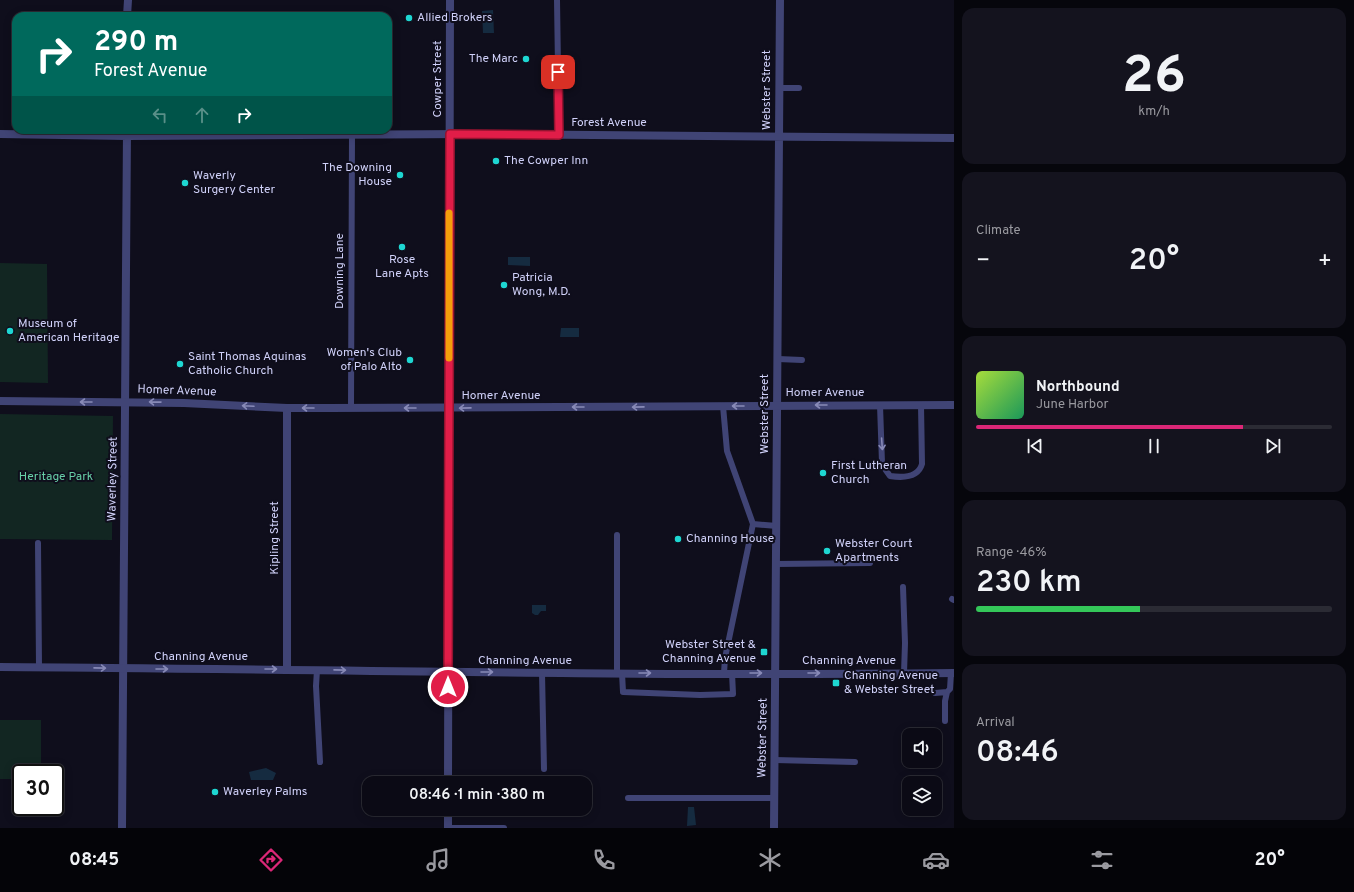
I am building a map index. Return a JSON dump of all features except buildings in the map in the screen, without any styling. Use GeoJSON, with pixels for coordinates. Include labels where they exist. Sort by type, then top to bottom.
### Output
{"type":"FeatureCollection","features":[{"type":"Feature","properties":{"kind":"street"},"geometry":{"type":"LineString","coordinates":[[127,12],[128,0]]}},
{"type":"Feature","properties":{"kind":"street","name":"Cowper Street"},"geometry":{"type":"LineString","coordinates":[[448,776],[450,0]]}},
{"type":"Feature","properties":{"kind":"street","name":"Webster Street"},"geometry":{"type":"LineString","coordinates":[[774,828],[780,0]]}},
{"type":"Feature","properties":{"kind":"street","name":"Forest Avenue"},"geometry":{"type":"LineString","coordinates":[[0,134],[12,134]]}},
{"type":"Feature","properties":{"kind":"street","name":"Waverley Street"},"geometry":{"type":"LineString","coordinates":[[122,828],[127,134]]}},
{"type":"Feature","properties":{"kind":"street","name":"Forest Avenue"},"geometry":{"type":"LineString","coordinates":[[352,134],[954,138]]}},
{"type":"Feature","properties":{"kind":"street","name":"Homer Avenue"},"geometry":{"type":"LineString","coordinates":[[0,401],[184,403],[287,408],[954,405]]}},
{"type":"Feature","properties":{"kind":"street","name":"Kipling Street"},"geometry":{"type":"LineString","coordinates":[[287,408],[287,669]]}},
{"type":"Feature","properties":{"kind":"street","name":"Channing Avenue"},"geometry":{"type":"LineString","coordinates":[[0,667],[542,673],[953,673]]}},
{"type":"Feature","properties":{"kind":"street"},"geometry":{"type":"LineString","coordinates":[[448,816],[448,828]]}},
{"type":"Feature","properties":{"kind":"lane"},"geometry":{"type":"LineString","coordinates":[[557,0],[559,135]]}},
{"type":"Feature","properties":{"kind":"lane"},"geometry":{"type":"LineString","coordinates":[[779,88],[799,88]]}},
{"type":"Feature","properties":{"kind":"lane","name":"Downing Lane"},"geometry":{"type":"LineString","coordinates":[[351,408],[352,134]]}},
{"type":"Feature","properties":{"kind":"lane"},"geometry":{"type":"LineString","coordinates":[[778,359],[802,360]]}},
{"type":"Feature","properties":{"kind":"lane"},"geometry":{"type":"LineString","coordinates":[[880,405],[882,463],[890,476],[898,477],[912,475],[918,472],[922,464],[921,405]]}},
{"type":"Feature","properties":{"kind":"lane"},"geometry":{"type":"LineString","coordinates":[[617,535],[619,673],[623,692],[700,695],[733,694],[724,658],[753,524],[727,451],[723,406]]}},
{"type":"Feature","properties":{"kind":"lane"},"geometry":{"type":"LineString","coordinates":[[753,524],[777,526]]}},
{"type":"Feature","properties":{"kind":"lane"},"geometry":{"type":"LineString","coordinates":[[38,543],[39,667]]}},
{"type":"Feature","properties":{"kind":"lane"},"geometry":{"type":"LineString","coordinates":[[776,564],[870,562]]}},
{"type":"Feature","properties":{"kind":"lane"},"geometry":{"type":"LineString","coordinates":[[903,587],[905,643],[904,673]]}},
{"type":"Feature","properties":{"kind":"lane"},"geometry":{"type":"LineString","coordinates":[[317,670],[316,686],[320,762]]}},
{"type":"Feature","properties":{"kind":"lane"},"geometry":{"type":"LineString","coordinates":[[542,673],[544,769]]}},
{"type":"Feature","properties":{"kind":"lane"},"geometry":{"type":"LineString","coordinates":[[945,721],[945,701],[947,692],[950,689],[953,673]]}},
{"type":"Feature","properties":{"kind":"lane"},"geometry":{"type":"LineString","coordinates":[[935,693],[947,692]]}},
{"type":"Feature","properties":{"kind":"lane"},"geometry":{"type":"LineString","coordinates":[[775,760],[854,762]]}},
{"type":"Feature","properties":{"kind":"lane"},"geometry":{"type":"LineString","coordinates":[[628,798],[774,798]]}},
{"type":"Feature","properties":{"kind":"lane"},"geometry":{"type":"LineString","coordinates":[[448,828],[504,828]]}},
{"type":"Feature","properties":{"kind":"green space"},"geometry":{"type":"Polygon","coordinates":[[[0,263],[47,264],[48,383],[0,382],[0,263]]]}},
{"type":"Feature","properties":{"kind":"green space","name":"Heritage Park"},"geometry":{"type":"Polygon","coordinates":[[[0,414],[113,416],[112,540],[0,539],[0,414]]]}},
{"type":"Feature","properties":{"kind":"green space"},"geometry":{"type":"Polygon","coordinates":[[[0,720],[41,720],[41,764],[12,764],[12,779],[0,779],[0,720]]]}},
{"type":"Feature","properties":{"kind":"water"},"geometry":{"type":"Polygon","coordinates":[[[493,10],[494,33],[483,33],[482,11],[493,10]]]}},
{"type":"Feature","properties":{"kind":"water"},"geometry":{"type":"Polygon","coordinates":[[[508,257],[530,257],[530,266],[508,265],[508,257]]]}},
{"type":"Feature","properties":{"kind":"water"},"geometry":{"type":"Polygon","coordinates":[[[561,328],[579,328],[579,337],[560,337],[561,328]]]}},
{"type":"Feature","properties":{"kind":"water"},"geometry":{"type":"Polygon","coordinates":[[[532,605],[546,605],[546,611],[541,611],[538,615],[535,615],[532,613],[532,605]]]}},
{"type":"Feature","properties":{"kind":"water"},"geometry":{"type":"Polygon","coordinates":[[[266,768],[276,773],[273,780],[251,780],[249,772],[266,768]]]}},
{"type":"Feature","properties":{"kind":"water"},"geometry":{"type":"Polygon","coordinates":[[[688,807],[694,807],[696,825],[687,826],[688,807]]]}},
{"type":"Feature","properties":{"kind":"slow traffic"},"geometry":{"type":"LineString","coordinates":[[449,213],[449,358]]}},
{"type":"Feature","properties":{"kind":"place","name":"Allied Brokers"},"geometry":{"type":"Point","coordinates":[409,18]}},
{"type":"Feature","properties":{"kind":"place","name":"The Marc"},"geometry":{"type":"Point","coordinates":[526,59]}},
{"type":"Feature","properties":{"kind":"place","name":"The Cowper Inn"},"geometry":{"type":"Point","coordinates":[496,161]}},
{"type":"Feature","properties":{"kind":"place","name":"The Downing House"},"geometry":{"type":"Point","coordinates":[400,175]}},
{"type":"Feature","properties":{"kind":"place","name":"Waverly Surgery Center"},"geometry":{"type":"Point","coordinates":[185,183]}},
{"type":"Feature","properties":{"kind":"place","name":"Rose Lane Apts"},"geometry":{"type":"Point","coordinates":[402,247]}},
{"type":"Feature","properties":{"kind":"place","name":"Patricia Wong, M.D."},"geometry":{"type":"Point","coordinates":[504,285]}},
{"type":"Feature","properties":{"kind":"place","name":"Museum of American Heritage"},"geometry":{"type":"Point","coordinates":[10,331]}},
{"type":"Feature","properties":{"kind":"place","name":"Women's Club of Palo Alto"},"geometry":{"type":"Point","coordinates":[410,360]}},
{"type":"Feature","properties":{"kind":"place","name":"Saint Thomas Aquinas Catholic Church"},"geometry":{"type":"Point","coordinates":[180,364]}},
{"type":"Feature","properties":{"kind":"place","name":"First Lutheran Church"},"geometry":{"type":"Point","coordinates":[823,473]}},
{"type":"Feature","properties":{"kind":"place","name":"Channing House"},"geometry":{"type":"Point","coordinates":[678,539]}},
{"type":"Feature","properties":{"kind":"place","name":"Webster Court Apartments"},"geometry":{"type":"Point","coordinates":[827,551]}},
{"type":"Feature","properties":{"kind":"place","name":"Webster Street & Channing Avenue"},"geometry":{"type":"Point","coordinates":[764,652]}},
{"type":"Feature","properties":{"kind":"place","name":"Channing Avenue & Webster Street"},"geometry":{"type":"Point","coordinates":[836,683]}},
{"type":"Feature","properties":{"kind":"place","name":"Waverley Palms"},"geometry":{"type":"Point","coordinates":[215,792]}},
{"type":"Feature","properties":{"kind":"route"},"geometry":{"type":"LineString","coordinates":[[448,687],[450,134],[559,135],[558,72]]}}]}
